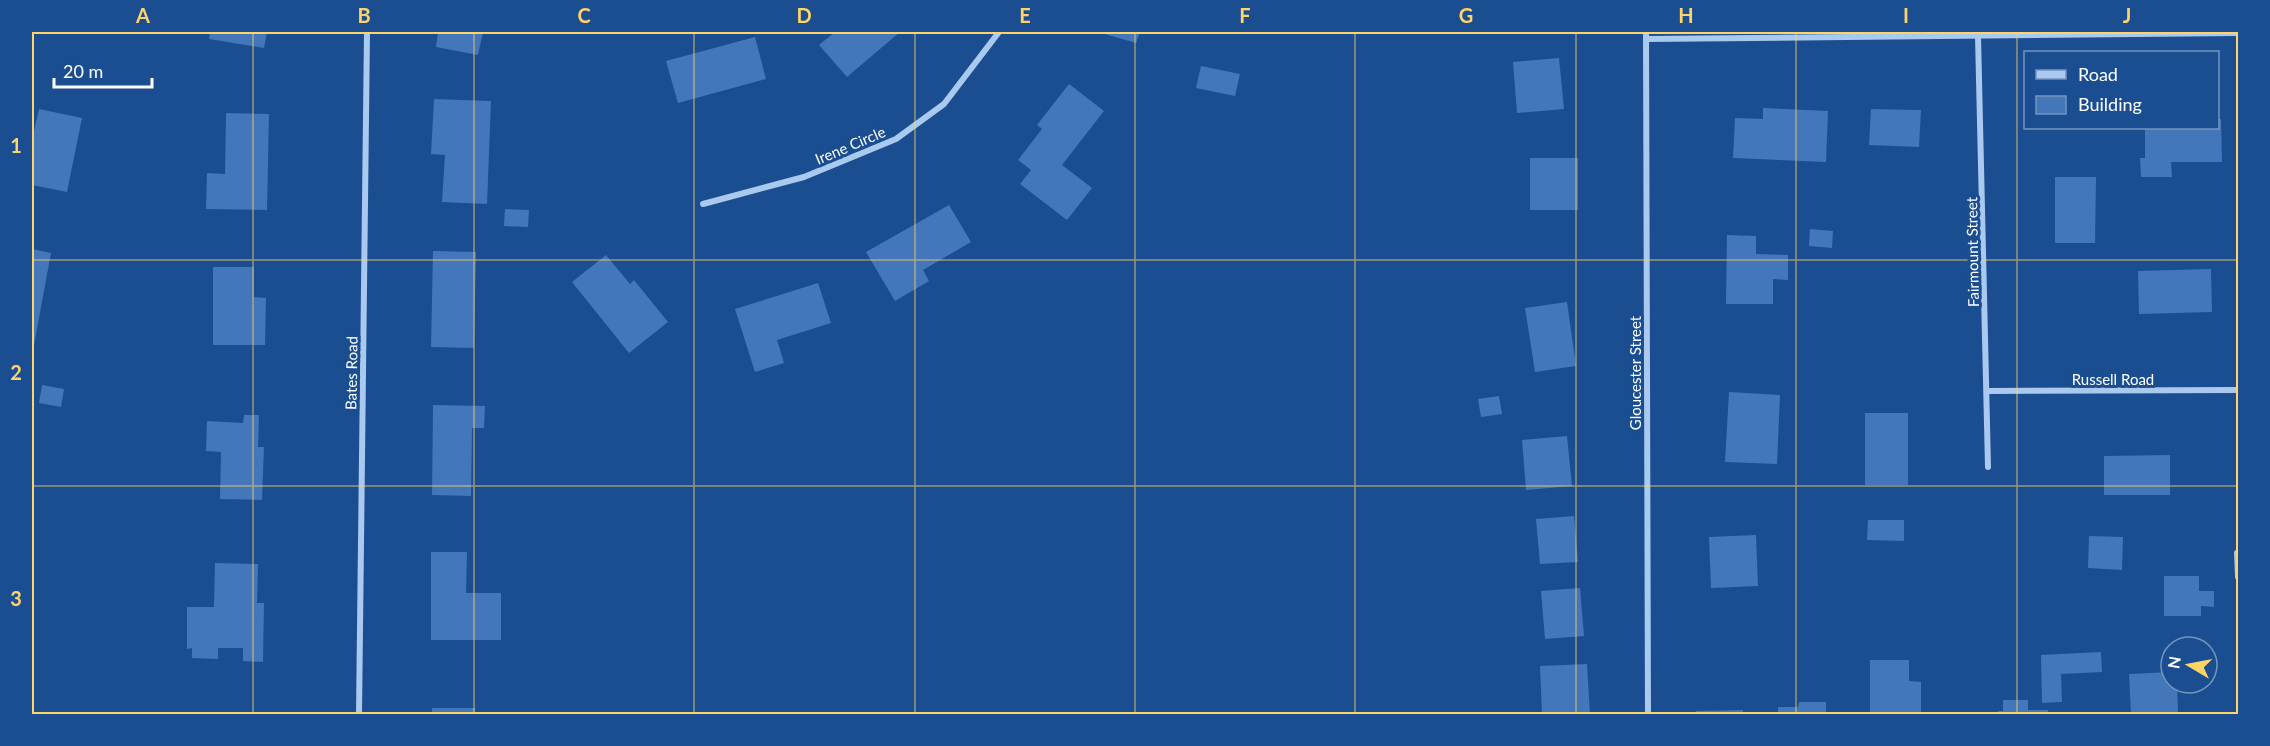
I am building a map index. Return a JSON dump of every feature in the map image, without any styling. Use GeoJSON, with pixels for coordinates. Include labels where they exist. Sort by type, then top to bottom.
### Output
{"type":"FeatureCollection","features":[{"type":"Feature","properties":{"kind":"street","name":"Bates Road"},"geometry":{"type":"LineString","coordinates":[[359,714],[368,32]]}},
{"type":"Feature","properties":{"kind":"street","name":"Irene Circle"},"geometry":{"type":"LineString","coordinates":[[703,204],[804,177],[896,140],[944,104],[999,32]]}},
{"type":"Feature","properties":{"kind":"street"},"geometry":{"type":"LineString","coordinates":[[1646,35],[1978,36],[2238,33]]}},
{"type":"Feature","properties":{"kind":"street","name":"Gloucester Street"},"geometry":{"type":"LineString","coordinates":[[1646,35],[1648,714]]}},
{"type":"Feature","properties":{"kind":"street","name":"Fairmount Street"},"geometry":{"type":"LineString","coordinates":[[1978,36],[1988,467]]}},
{"type":"Feature","properties":{"kind":"street","name":"Russell Road"},"geometry":{"type":"LineString","coordinates":[[1987,391],[2238,390]]}},
{"type":"Feature","properties":{"kind":"street"},"geometry":{"type":"LineString","coordinates":[[2237,553],[2238,577]]}},
{"type":"Feature","properties":{"kind":"building"},"geometry":{"type":"Polygon","coordinates":[[[210,32],[267,32],[264,48],[209,39],[210,32]]]}},
{"type":"Feature","properties":{"kind":"building"},"geometry":{"type":"Polygon","coordinates":[[[438,32],[483,32],[478,55],[436,47],[438,32]]]}},
{"type":"Feature","properties":{"kind":"building"},"geometry":{"type":"Polygon","coordinates":[[[835,32],[900,32],[847,77],[819,45],[835,32]]]}},
{"type":"Feature","properties":{"kind":"building"},"geometry":{"type":"Polygon","coordinates":[[[1098,32],[1140,32],[1136,43],[1098,32]]]}},
{"type":"Feature","properties":{"kind":"building"},"geometry":{"type":"Polygon","coordinates":[[[755,37],[766,79],[678,103],[666,61],[755,37]]]}},
{"type":"Feature","properties":{"kind":"building"},"geometry":{"type":"Polygon","coordinates":[[[1559,58],[1564,109],[1517,113],[1513,62],[1559,58]]]}},
{"type":"Feature","properties":{"kind":"building"},"geometry":{"type":"Polygon","coordinates":[[[1201,66],[1240,74],[1235,96],[1196,88],[1201,66]]]}},
{"type":"Feature","properties":{"kind":"building"},"geometry":{"type":"Polygon","coordinates":[[[1069,84],[1104,111],[1062,165],[1092,188],[1067,220],[1020,184],[1031,170],[1018,160],[1042,129],[1037,125],[1069,84]]]}},
{"type":"Feature","properties":{"kind":"building"},"geometry":{"type":"Polygon","coordinates":[[[434,99],[491,101],[487,204],[442,202],[445,155],[431,154],[434,99]]]}},
{"type":"Feature","properties":{"kind":"building"},"geometry":{"type":"Polygon","coordinates":[[[1763,108],[1828,111],[1826,162],[1733,158],[1735,118],[1763,119],[1763,108]]]}},
{"type":"Feature","properties":{"kind":"building"},"geometry":{"type":"Polygon","coordinates":[[[39,109],[82,118],[67,192],[32,185],[32,130],[34,131],[39,109]]]}},
{"type":"Feature","properties":{"kind":"building"},"geometry":{"type":"Polygon","coordinates":[[[1871,109],[1921,110],[1919,147],[1869,145],[1871,109]]]}},
{"type":"Feature","properties":{"kind":"building"},"geometry":{"type":"Polygon","coordinates":[[[226,113],[269,114],[267,210],[206,209],[207,173],[225,174],[226,113]]]}},
{"type":"Feature","properties":{"kind":"building"},"geometry":{"type":"Polygon","coordinates":[[[2219,119],[2221,119],[2222,162],[2171,162],[2172,177],[2141,177],[2140,158],[2145,158],[2145,129],[2219,129],[2219,119]]]}},
{"type":"Feature","properties":{"kind":"building"},"geometry":{"type":"Polygon","coordinates":[[[1530,158],[1578,158],[1578,210],[1530,210],[1530,158]]]}},
{"type":"Feature","properties":{"kind":"building"},"geometry":{"type":"Polygon","coordinates":[[[2055,177],[2096,177],[2095,243],[2055,243],[2055,177]]]}},
{"type":"Feature","properties":{"kind":"building"},"geometry":{"type":"Polygon","coordinates":[[[949,205],[971,242],[923,270],[929,281],[895,301],[866,252],[949,205]]]}},
{"type":"Feature","properties":{"kind":"building"},"geometry":{"type":"Polygon","coordinates":[[[505,209],[529,210],[528,227],[504,226],[505,209]]]}},
{"type":"Feature","properties":{"kind":"building"},"geometry":{"type":"Polygon","coordinates":[[[1810,229],[1833,231],[1832,248],[1809,246],[1810,229]]]}},
{"type":"Feature","properties":{"kind":"building"},"geometry":{"type":"Polygon","coordinates":[[[1727,235],[1756,236],[1756,254],[1788,255],[1788,280],[1773,279],[1773,304],[1726,304],[1727,235]]]}},
{"type":"Feature","properties":{"kind":"building"},"geometry":{"type":"Polygon","coordinates":[[[32,249],[51,253],[34,345],[32,344],[32,249]]]}},
{"type":"Feature","properties":{"kind":"building"},"geometry":{"type":"Polygon","coordinates":[[[433,251],[476,252],[474,348],[431,347],[433,251]]]}},
{"type":"Feature","properties":{"kind":"building"},"geometry":{"type":"Polygon","coordinates":[[[606,255],[630,284],[634,280],[668,322],[629,353],[572,282],[606,255]]]}},
{"type":"Feature","properties":{"kind":"building"},"geometry":{"type":"Polygon","coordinates":[[[213,267],[254,267],[254,297],[266,298],[265,345],[213,345],[213,267]]]}},
{"type":"Feature","properties":{"kind":"building"},"geometry":{"type":"Polygon","coordinates":[[[2211,269],[2212,312],[2139,314],[2138,271],[2211,269]]]}},
{"type":"Feature","properties":{"kind":"building"},"geometry":{"type":"Polygon","coordinates":[[[818,283],[831,323],[777,340],[784,363],[755,372],[735,309],[818,283]]]}},
{"type":"Feature","properties":{"kind":"building"},"geometry":{"type":"Polygon","coordinates":[[[1567,302],[1576,366],[1535,372],[1525,308],[1567,302]]]}},
{"type":"Feature","properties":{"kind":"building"},"geometry":{"type":"Polygon","coordinates":[[[42,385],[64,389],[61,407],[39,403],[42,385]]]}},
{"type":"Feature","properties":{"kind":"building"},"geometry":{"type":"Polygon","coordinates":[[[1729,392],[1780,395],[1777,464],[1725,462],[1729,392]]]}},
{"type":"Feature","properties":{"kind":"building"},"geometry":{"type":"Polygon","coordinates":[[[1499,396],[1502,414],[1481,417],[1478,399],[1499,396]]]}},
{"type":"Feature","properties":{"kind":"building"},"geometry":{"type":"Polygon","coordinates":[[[433,405],[485,406],[484,428],[472,428],[471,496],[432,495],[433,405]]]}},
{"type":"Feature","properties":{"kind":"building"},"geometry":{"type":"Polygon","coordinates":[[[1865,413],[1908,413],[1908,485],[1865,485],[1865,413]]]}},
{"type":"Feature","properties":{"kind":"building"},"geometry":{"type":"Polygon","coordinates":[[[244,415],[259,415],[258,447],[264,447],[262,500],[220,499],[221,452],[206,451],[207,421],[243,423],[244,415]]]}},
{"type":"Feature","properties":{"kind":"building"},"geometry":{"type":"Polygon","coordinates":[[[1567,436],[1572,486],[1526,490],[1522,440],[1567,436]]]}},
{"type":"Feature","properties":{"kind":"building"},"geometry":{"type":"Polygon","coordinates":[[[2170,455],[2170,495],[2104,495],[2104,456],[2170,455]]]}},
{"type":"Feature","properties":{"kind":"building"},"geometry":{"type":"Polygon","coordinates":[[[1574,516],[1578,562],[1540,564],[1536,519],[1574,516]]]}},
{"type":"Feature","properties":{"kind":"building"},"geometry":{"type":"Polygon","coordinates":[[[1868,520],[1904,520],[1904,541],[1867,540],[1868,520]]]}},
{"type":"Feature","properties":{"kind":"building"},"geometry":{"type":"Polygon","coordinates":[[[1756,535],[1758,586],[1711,588],[1709,537],[1756,535]]]}},
{"type":"Feature","properties":{"kind":"building"},"geometry":{"type":"Polygon","coordinates":[[[2089,536],[2123,537],[2122,570],[2088,568],[2089,536]]]}},
{"type":"Feature","properties":{"kind":"building"},"geometry":{"type":"Polygon","coordinates":[[[431,552],[467,552],[466,593],[501,593],[501,640],[431,640],[431,552]]]}},
{"type":"Feature","properties":{"kind":"building"},"geometry":{"type":"Polygon","coordinates":[[[215,563],[258,564],[257,603],[264,603],[263,662],[243,661],[243,648],[218,648],[218,659],[192,658],[192,648],[187,649],[187,607],[214,607],[215,563]]]}},
{"type":"Feature","properties":{"kind":"building"},"geometry":{"type":"Polygon","coordinates":[[[2164,576],[2199,576],[2199,591],[2214,591],[2214,607],[2201,606],[2201,616],[2164,616],[2164,576]]]}},
{"type":"Feature","properties":{"kind":"building"},"geometry":{"type":"Polygon","coordinates":[[[1580,588],[1584,636],[1545,639],[1541,591],[1580,588]]]}},
{"type":"Feature","properties":{"kind":"building"},"geometry":{"type":"Polygon","coordinates":[[[2101,652],[2102,672],[2061,674],[2062,702],[2042,703],[2041,655],[2101,652]]]}},
{"type":"Feature","properties":{"kind":"building"},"geometry":{"type":"Polygon","coordinates":[[[1870,660],[1909,660],[1909,681],[1921,682],[1921,714],[1870,714],[1870,660]]]}},
{"type":"Feature","properties":{"kind":"building"},"geometry":{"type":"Polygon","coordinates":[[[1587,664],[1590,714],[1542,714],[1540,666],[1587,664]]]}},
{"type":"Feature","properties":{"kind":"building"},"geometry":{"type":"Polygon","coordinates":[[[2159,673],[2159,695],[2177,695],[2178,714],[2131,714],[2129,674],[2159,673]]]}},
{"type":"Feature","properties":{"kind":"building"},"geometry":{"type":"Polygon","coordinates":[[[2003,700],[2028,700],[2028,710],[2048,710],[2048,714],[1998,714],[1998,711],[2003,711],[2003,700]]]}},
{"type":"Feature","properties":{"kind":"building"},"geometry":{"type":"Polygon","coordinates":[[[1799,702],[1826,702],[1826,714],[1778,714],[1778,707],[1798,707],[1799,702]]]}},
{"type":"Feature","properties":{"kind":"building"},"geometry":{"type":"Polygon","coordinates":[[[432,708],[475,708],[475,714],[432,714],[432,708]]]}},
{"type":"Feature","properties":{"kind":"building"},"geometry":{"type":"Polygon","coordinates":[[[1743,710],[1743,714],[1696,714],[1696,711],[1743,710]]]}}]}
